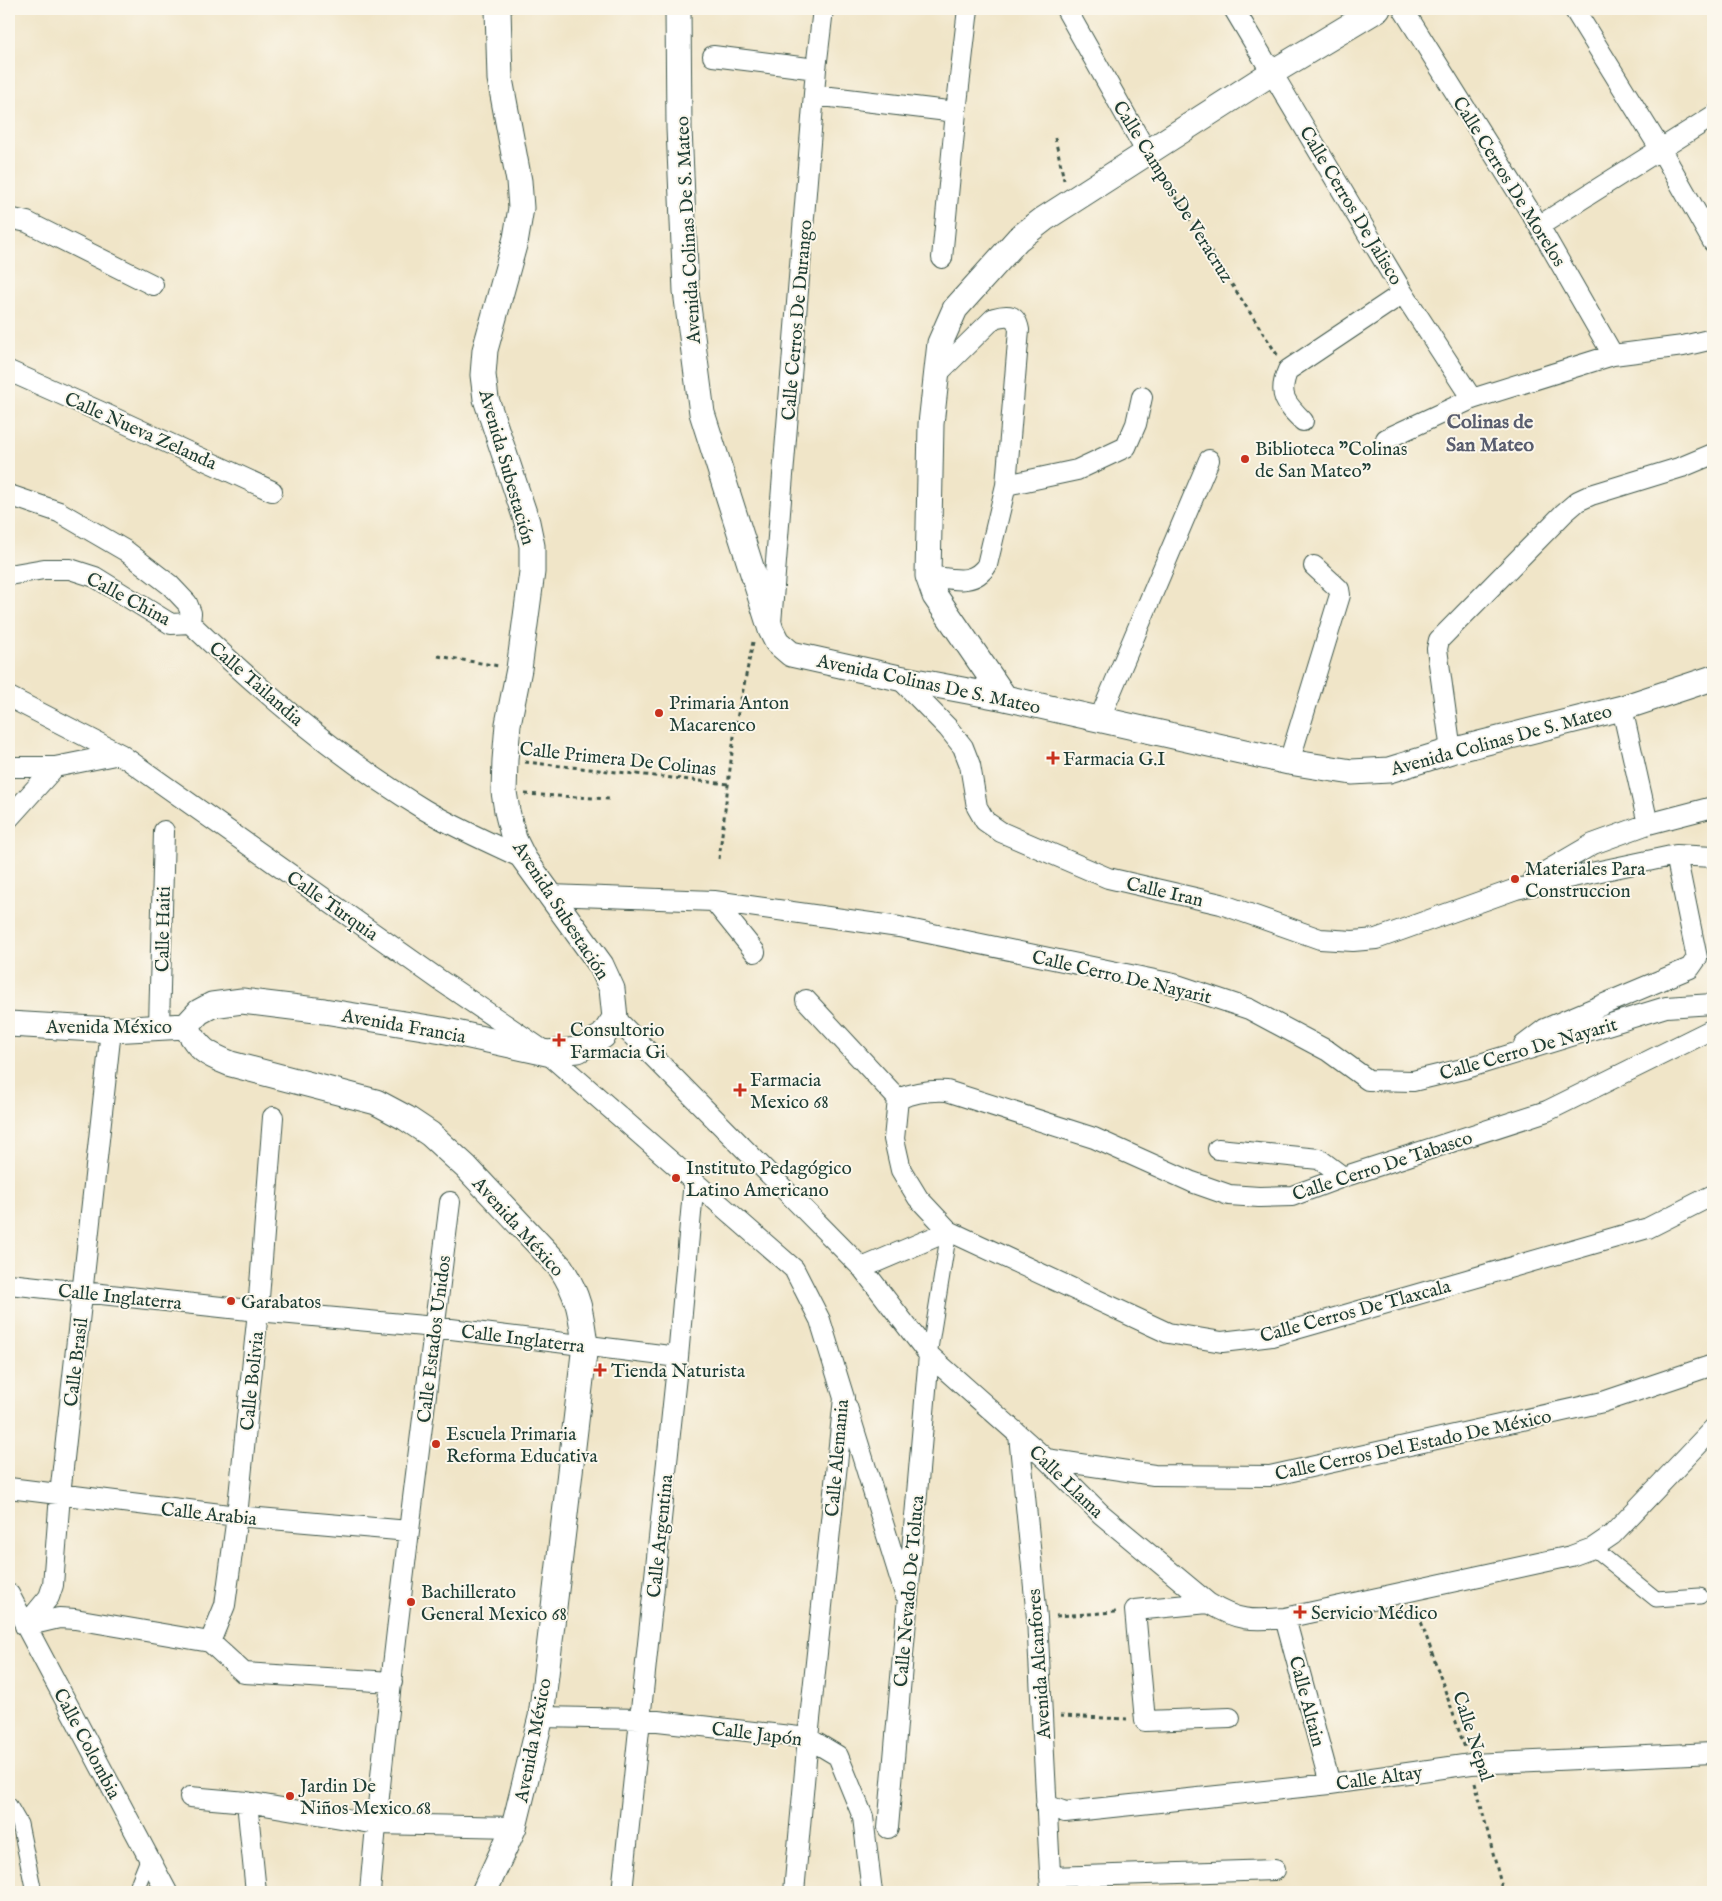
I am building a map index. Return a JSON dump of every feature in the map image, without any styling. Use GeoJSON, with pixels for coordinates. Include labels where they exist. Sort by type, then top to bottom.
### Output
{"type":"FeatureCollection","features":[{"type":"Feature","properties":{"kind":"street","name":"Avenida Subestación"},"geometry":{"type":"LineString","coordinates":[[498,9],[500,79],[519,181],[521,208],[516,238],[485,350],[483,375],[486,399],[532,546],[532,572],[519,669],[508,724],[504,760],[504,792],[514,839],[524,859],[601,965],[612,989],[615,1018]]}},
{"type":"Feature","properties":{"kind":"street","name":"Avenida Colinas De S. Mateo"},"geometry":{"type":"LineString","coordinates":[[678,9],[679,128],[686,291],[702,413],[762,635],[777,642],[791,654],[899,678],[1005,698],[1289,762],[1352,772],[1389,770],[1451,750],[1622,708],[1713,678]]}},
{"type":"Feature","properties":{"kind":"street","name":"Calle Cerros De Durango"},"geometry":{"type":"LineString","coordinates":[[762,635],[823,9]]}},
{"type":"Feature","properties":{"kind":"street"},"geometry":{"type":"LineString","coordinates":[[942,258],[968,9]]}},
{"type":"Feature","properties":{"kind":"street","name":"Calle Campos De Veracruz"},"geometry":{"type":"LineString","coordinates":[[1066,9],[1147,153]]}},
{"type":"Feature","properties":{"kind":"street","name":"Calle Cerros De Jalisco"},"geometry":{"type":"LineString","coordinates":[[1234,9],[1403,292],[1472,399]]}},
{"type":"Feature","properties":{"kind":"street"},"geometry":{"type":"LineString","coordinates":[[1005,698],[936,596],[928,576],[931,424],[935,376],[940,343],[956,309],[1018,239],[1069,203],[1273,72],[1378,9]]}},
{"type":"Feature","properties":{"kind":"street","name":"Calle Cerros De Morelos"},"geometry":{"type":"LineString","coordinates":[[1403,9],[1539,226],[1613,355]]}},
{"type":"Feature","properties":{"kind":"street"},"geometry":{"type":"LineString","coordinates":[[1574,9],[1661,150],[1713,242]]}},
{"type":"Feature","properties":{"kind":"street"},"geometry":{"type":"LineString","coordinates":[[713,56],[816,69]]}},
{"type":"Feature","properties":{"kind":"street"},"geometry":{"type":"LineString","coordinates":[[814,95],[956,112]]}},
{"type":"Feature","properties":{"kind":"street"},"geometry":{"type":"LineString","coordinates":[[1539,226],[1713,116]]}},
{"type":"Feature","properties":{"kind":"street"},"geometry":{"type":"LineString","coordinates":[[9,218],[27,222],[153,284]]}},
{"type":"Feature","properties":{"kind":"street"},"geometry":{"type":"LineString","coordinates":[[1303,421],[1287,405],[1285,377],[1403,292]]}},
{"type":"Feature","properties":{"kind":"street"},"geometry":{"type":"LineString","coordinates":[[928,576],[969,580],[981,575],[987,565],[1006,486],[1019,330],[1018,322],[1012,316],[1005,315],[994,318],[935,376]]}},
{"type":"Feature","properties":{"kind":"street"},"geometry":{"type":"LineString","coordinates":[[1386,439],[1472,399],[1613,355],[1683,346],[1713,339]]}},
{"type":"Feature","properties":{"kind":"street","name":"Calle Nueva Zelanda"},"geometry":{"type":"LineString","coordinates":[[9,371],[272,491]]}},
{"type":"Feature","properties":{"kind":"street"},"geometry":{"type":"LineString","coordinates":[[1006,486],[1077,470],[1126,447],[1136,424],[1142,397]]}},
{"type":"Feature","properties":{"kind":"street"},"geometry":{"type":"LineString","coordinates":[[1451,750],[1437,648],[1439,640],[1564,513],[1578,502],[1591,495],[1682,467],[1713,454]]}},
{"type":"Feature","properties":{"kind":"street"},"geometry":{"type":"LineString","coordinates":[[1099,720],[1209,460]]}},
{"type":"Feature","properties":{"kind":"street"},"geometry":{"type":"LineString","coordinates":[[9,495],[60,512],[126,551],[170,585],[187,603],[191,613],[190,623]]}},
{"type":"Feature","properties":{"kind":"street"},"geometry":{"type":"LineString","coordinates":[[1289,762],[1340,595],[1339,589],[1314,566]]}},
{"type":"Feature","properties":{"kind":"street","name":"Calle China"},"geometry":{"type":"LineString","coordinates":[[9,575],[44,570],[70,569],[96,577],[171,624],[190,623]]}},
{"type":"Feature","properties":{"kind":"street","name":"Calle Tailandia"},"geometry":{"type":"LineString","coordinates":[[190,623],[237,668],[341,755],[426,810],[524,859]]}},
{"type":"Feature","properties":{"kind":"street","name":"Calle Iran"},"geometry":{"type":"LineString","coordinates":[[899,678],[948,728],[963,747],[970,765],[977,807],[985,821],[1001,832],[1108,878],[1220,904],[1320,939],[1353,941],[1376,939],[1516,889]]}},
{"type":"Feature","properties":{"kind":"street","name":"Calle Turquia"},"geometry":{"type":"LineString","coordinates":[[9,697],[120,754],[440,981],[547,1053]]}},
{"type":"Feature","properties":{"kind":"street"},"geometry":{"type":"LineString","coordinates":[[1622,708],[1648,824]]}},
{"type":"Feature","properties":{"kind":"street"},"geometry":{"type":"LineString","coordinates":[[9,767],[55,767],[120,754]]}},
{"type":"Feature","properties":{"kind":"street"},"geometry":{"type":"LineString","coordinates":[[9,818],[55,767]]}},
{"type":"Feature","properties":{"kind":"street"},"geometry":{"type":"LineString","coordinates":[[1516,889],[1593,844],[1648,824],[1713,807]]}},
{"type":"Feature","properties":{"kind":"street","name":"Calle Haiti"},"geometry":{"type":"LineString","coordinates":[[160,1027],[164,831]]}},
{"type":"Feature","properties":{"kind":"street"},"geometry":{"type":"LineString","coordinates":[[1516,889],[1676,855],[1713,857]]}},
{"type":"Feature","properties":{"kind":"street"},"geometry":{"type":"LineString","coordinates":[[1512,1054],[1544,1029],[1690,968],[1697,958],[1676,855]]}},
{"type":"Feature","properties":{"kind":"street"},"geometry":{"type":"LineString","coordinates":[[550,896],[714,901],[755,952]]}},
{"type":"Feature","properties":{"kind":"street","name":"Calle Cerro De Nayarit"},"geometry":{"type":"LineString","coordinates":[[714,901],[899,927],[1174,984],[1249,1009],[1328,1051],[1368,1080],[1413,1081],[1467,1068],[1666,1007],[1713,1004]]}},
{"type":"Feature","properties":{"kind":"street"},"geometry":{"type":"LineString","coordinates":[[806,1000],[898,1100],[894,1139],[901,1170],[918,1198],[949,1232]]}},
{"type":"Feature","properties":{"kind":"street","name":"Avenida Francia"},"geometry":{"type":"LineString","coordinates":[[186,1026],[199,1012],[212,1005],[242,1001],[324,1011],[442,1030],[547,1053],[578,1050],[603,1036],[615,1018]]}},
{"type":"Feature","properties":{"kind":"street"},"geometry":{"type":"LineString","coordinates":[[615,1018],[862,1268],[929,1355]]}},
{"type":"Feature","properties":{"kind":"street","name":"Avenida México"},"geometry":{"type":"LineString","coordinates":[[9,1024],[111,1030],[186,1026],[195,1043],[210,1056],[231,1064],[376,1102],[406,1118],[430,1134],[466,1167],[561,1268],[572,1286],[580,1306],[585,1345],[541,1717],[514,1827],[484,1892]]}},
{"type":"Feature","properties":{"kind":"street","name":"Calle Brasil"},"geometry":{"type":"LineString","coordinates":[[25,1626],[49,1597],[53,1585],[60,1495],[111,1030]]}},
{"type":"Feature","properties":{"kind":"street","name":"Calle Cerro De Tabasco"},"geometry":{"type":"LineString","coordinates":[[898,1100],[913,1093],[927,1090],[947,1091],[1094,1138],[1192,1182],[1229,1194],[1259,1197],[1292,1196],[1343,1177],[1547,1111],[1713,1030]]}},
{"type":"Feature","properties":{"kind":"street","name":"Calle Alemania"},"geometry":{"type":"LineString","coordinates":[[547,1053],[794,1269],[820,1320],[844,1398],[808,1738],[794,1892]]}},
{"type":"Feature","properties":{"kind":"street","name":"Calle Bolivia"},"geometry":{"type":"LineString","coordinates":[[210,1642],[225,1605],[236,1516],[258,1311],[273,1117]]}},
{"type":"Feature","properties":{"kind":"street"},"geometry":{"type":"LineString","coordinates":[[1218,1149],[1319,1159],[1343,1177]]}},
{"type":"Feature","properties":{"kind":"street","name":"Calle Argentina"},"geometry":{"type":"LineString","coordinates":[[622,1892],[678,1357],[694,1180]]}},
{"type":"Feature","properties":{"kind":"street","name":"Calle Cerros De Tlaxcala"},"geometry":{"type":"LineString","coordinates":[[949,1232],[1168,1333],[1222,1342],[1272,1336],[1648,1228],[1713,1195]]}},
{"type":"Feature","properties":{"kind":"street","name":"Calle Estados Unidos"},"geometry":{"type":"LineString","coordinates":[[370,1892],[409,1531],[450,1202]]}},
{"type":"Feature","properties":{"kind":"street"},"geometry":{"type":"LineString","coordinates":[[862,1268],[949,1232]]}},
{"type":"Feature","properties":{"kind":"street"},"geometry":{"type":"LineString","coordinates":[[929,1355],[949,1232]]}},
{"type":"Feature","properties":{"kind":"street","name":"Calle Inglaterra"},"geometry":{"type":"LineString","coordinates":[[9,1284],[258,1311],[434,1327],[678,1357]]}},
{"type":"Feature","properties":{"kind":"street","name":"Calle Llama"},"geometry":{"type":"LineString","coordinates":[[929,1355],[1046,1458],[1101,1514],[1208,1602],[1225,1613],[1244,1619],[1285,1618],[1571,1556],[1593,1548],[1612,1535],[1713,1429]]}},
{"type":"Feature","properties":{"kind":"street","name":"Calle Nevado De Toluca"},"geometry":{"type":"LineString","coordinates":[[888,1828],[929,1355]]}},
{"type":"Feature","properties":{"kind":"street","name":"Calle Cerros Del Estado De México"},"geometry":{"type":"LineString","coordinates":[[1046,1458],[1154,1475],[1270,1476],[1603,1402],[1713,1365]]}},
{"type":"Feature","properties":{"kind":"street"},"geometry":{"type":"LineString","coordinates":[[844,1398],[907,1603]]}},
{"type":"Feature","properties":{"kind":"street","name":"Avenida Alcanfores"},"geometry":{"type":"LineString","coordinates":[[1019,1435],[1036,1618],[1050,1885]]}},
{"type":"Feature","properties":{"kind":"street","name":"Calle Arabia"},"geometry":{"type":"LineString","coordinates":[[9,1488],[236,1516],[409,1531]]}},
{"type":"Feature","properties":{"kind":"street"},"geometry":{"type":"LineString","coordinates":[[1593,1548],[1656,1599],[1700,1596]]}},
{"type":"Feature","properties":{"kind":"street","name":"Calle Colombia"},"geometry":{"type":"LineString","coordinates":[[9,1594],[167,1892]]}},
{"type":"Feature","properties":{"kind":"street"},"geometry":{"type":"LineString","coordinates":[[1208,1602],[1135,1610],[1145,1721],[1230,1718]]}},
{"type":"Feature","properties":{"kind":"street"},"geometry":{"type":"LineString","coordinates":[[25,1626],[59,1618],[75,1619],[210,1642],[244,1673],[392,1682]]}},
{"type":"Feature","properties":{"kind":"street","name":"Calle Altain"},"geometry":{"type":"LineString","coordinates":[[1285,1618],[1330,1784]]}},
{"type":"Feature","properties":{"kind":"street","name":"Calle Japón"},"geometry":{"type":"LineString","coordinates":[[541,1717],[640,1719],[808,1738],[838,1756],[863,1817],[871,1889]]}},
{"type":"Feature","properties":{"kind":"street","name":"Calle Altay"},"geometry":{"type":"LineString","coordinates":[[1046,1804],[1065,1812],[1330,1784],[1471,1764],[1713,1753]]}},
{"type":"Feature","properties":{"kind":"street"},"geometry":{"type":"LineString","coordinates":[[190,1797],[247,1802],[376,1824],[514,1827]]}},
{"type":"Feature","properties":{"kind":"street"},"geometry":{"type":"LineString","coordinates":[[247,1802],[256,1892]]}},
{"type":"Feature","properties":{"kind":"street"},"geometry":{"type":"LineString","coordinates":[[9,1805],[20,1824],[34,1892]]}},
{"type":"Feature","properties":{"kind":"street"},"geometry":{"type":"LineString","coordinates":[[135,1892],[149,1857]]}},
{"type":"Feature","properties":{"kind":"street"},"geometry":{"type":"LineString","coordinates":[[1050,1885],[1275,1870]]}},
{"type":"Feature","properties":{"kind":"path"},"geometry":{"type":"LineString","coordinates":[[1055,138],[1069,203]]}},
{"type":"Feature","properties":{"kind":"path","name":"Calle Campos De Veracruz"},"geometry":{"type":"LineString","coordinates":[[1147,153],[1285,377]]}},
{"type":"Feature","properties":{"kind":"path"},"geometry":{"type":"LineString","coordinates":[[719,859],[735,728],[762,635]]}},
{"type":"Feature","properties":{"kind":"path"},"geometry":{"type":"LineString","coordinates":[[438,656],[519,669]]}},
{"type":"Feature","properties":{"kind":"path","name":"Calle Primera De Colinas"},"geometry":{"type":"LineString","coordinates":[[504,760],[728,784]]}},
{"type":"Feature","properties":{"kind":"path"},"geometry":{"type":"LineString","coordinates":[[504,792],[609,798]]}},
{"type":"Feature","properties":{"kind":"path","name":"Calle Nepal"},"geometry":{"type":"LineString","coordinates":[[1410,1590],[1471,1764],[1503,1892]]}},
{"type":"Feature","properties":{"kind":"path"},"geometry":{"type":"LineString","coordinates":[[1036,1618],[1135,1610]]}},
{"type":"Feature","properties":{"kind":"path"},"geometry":{"type":"LineString","coordinates":[[1042,1714],[1145,1721]]}},
{"type":"Feature","properties":{"kind":"place","name":"Biblioteca \"Colinas de San Mateo\""},"geometry":{"type":"Point","coordinates":[1245,459]}},
{"type":"Feature","properties":{"kind":"place","name":"Primaria Anton Macarenco"},"geometry":{"type":"Point","coordinates":[659,713]}},
{"type":"Feature","properties":{"kind":"place","name":"Farmacia G.I"},"geometry":{"type":"Point","coordinates":[1053,758]}},
{"type":"Feature","properties":{"kind":"place","name":"Materiales Para Construccion"},"geometry":{"type":"Point","coordinates":[1515,879]}},
{"type":"Feature","properties":{"kind":"place","name":"Consultorio Farmacia Gi"},"geometry":{"type":"Point","coordinates":[559,1040]}},
{"type":"Feature","properties":{"kind":"place","name":"Farmacia Mexico 68"},"geometry":{"type":"Point","coordinates":[740,1090]}},
{"type":"Feature","properties":{"kind":"place","name":"Instituto Pedagógico Latino Americano"},"geometry":{"type":"Point","coordinates":[676,1178]}},
{"type":"Feature","properties":{"kind":"place","name":"Garabatos"},"geometry":{"type":"Point","coordinates":[231,1301]}},
{"type":"Feature","properties":{"kind":"place","name":"Tienda Naturista"},"geometry":{"type":"Point","coordinates":[600,1370]}},
{"type":"Feature","properties":{"kind":"place","name":"Escuela Primaria Reforma Educativa"},"geometry":{"type":"Point","coordinates":[436,1444]}},
{"type":"Feature","properties":{"kind":"place","name":"Bachillerato General Mexico 68"},"geometry":{"type":"Point","coordinates":[411,1602]}},
{"type":"Feature","properties":{"kind":"place","name":"Servicio Médico"},"geometry":{"type":"Point","coordinates":[1300,1612]}},
{"type":"Feature","properties":{"kind":"place","name":"Jardin De Niños Mexico 68"},"geometry":{"type":"Point","coordinates":[290,1796]}},
{"type":"Feature","properties":{"kind":"district","name":"Colinas de San Mateo"},"geometry":{"type":"Point","coordinates":[1490,432]}}]}
